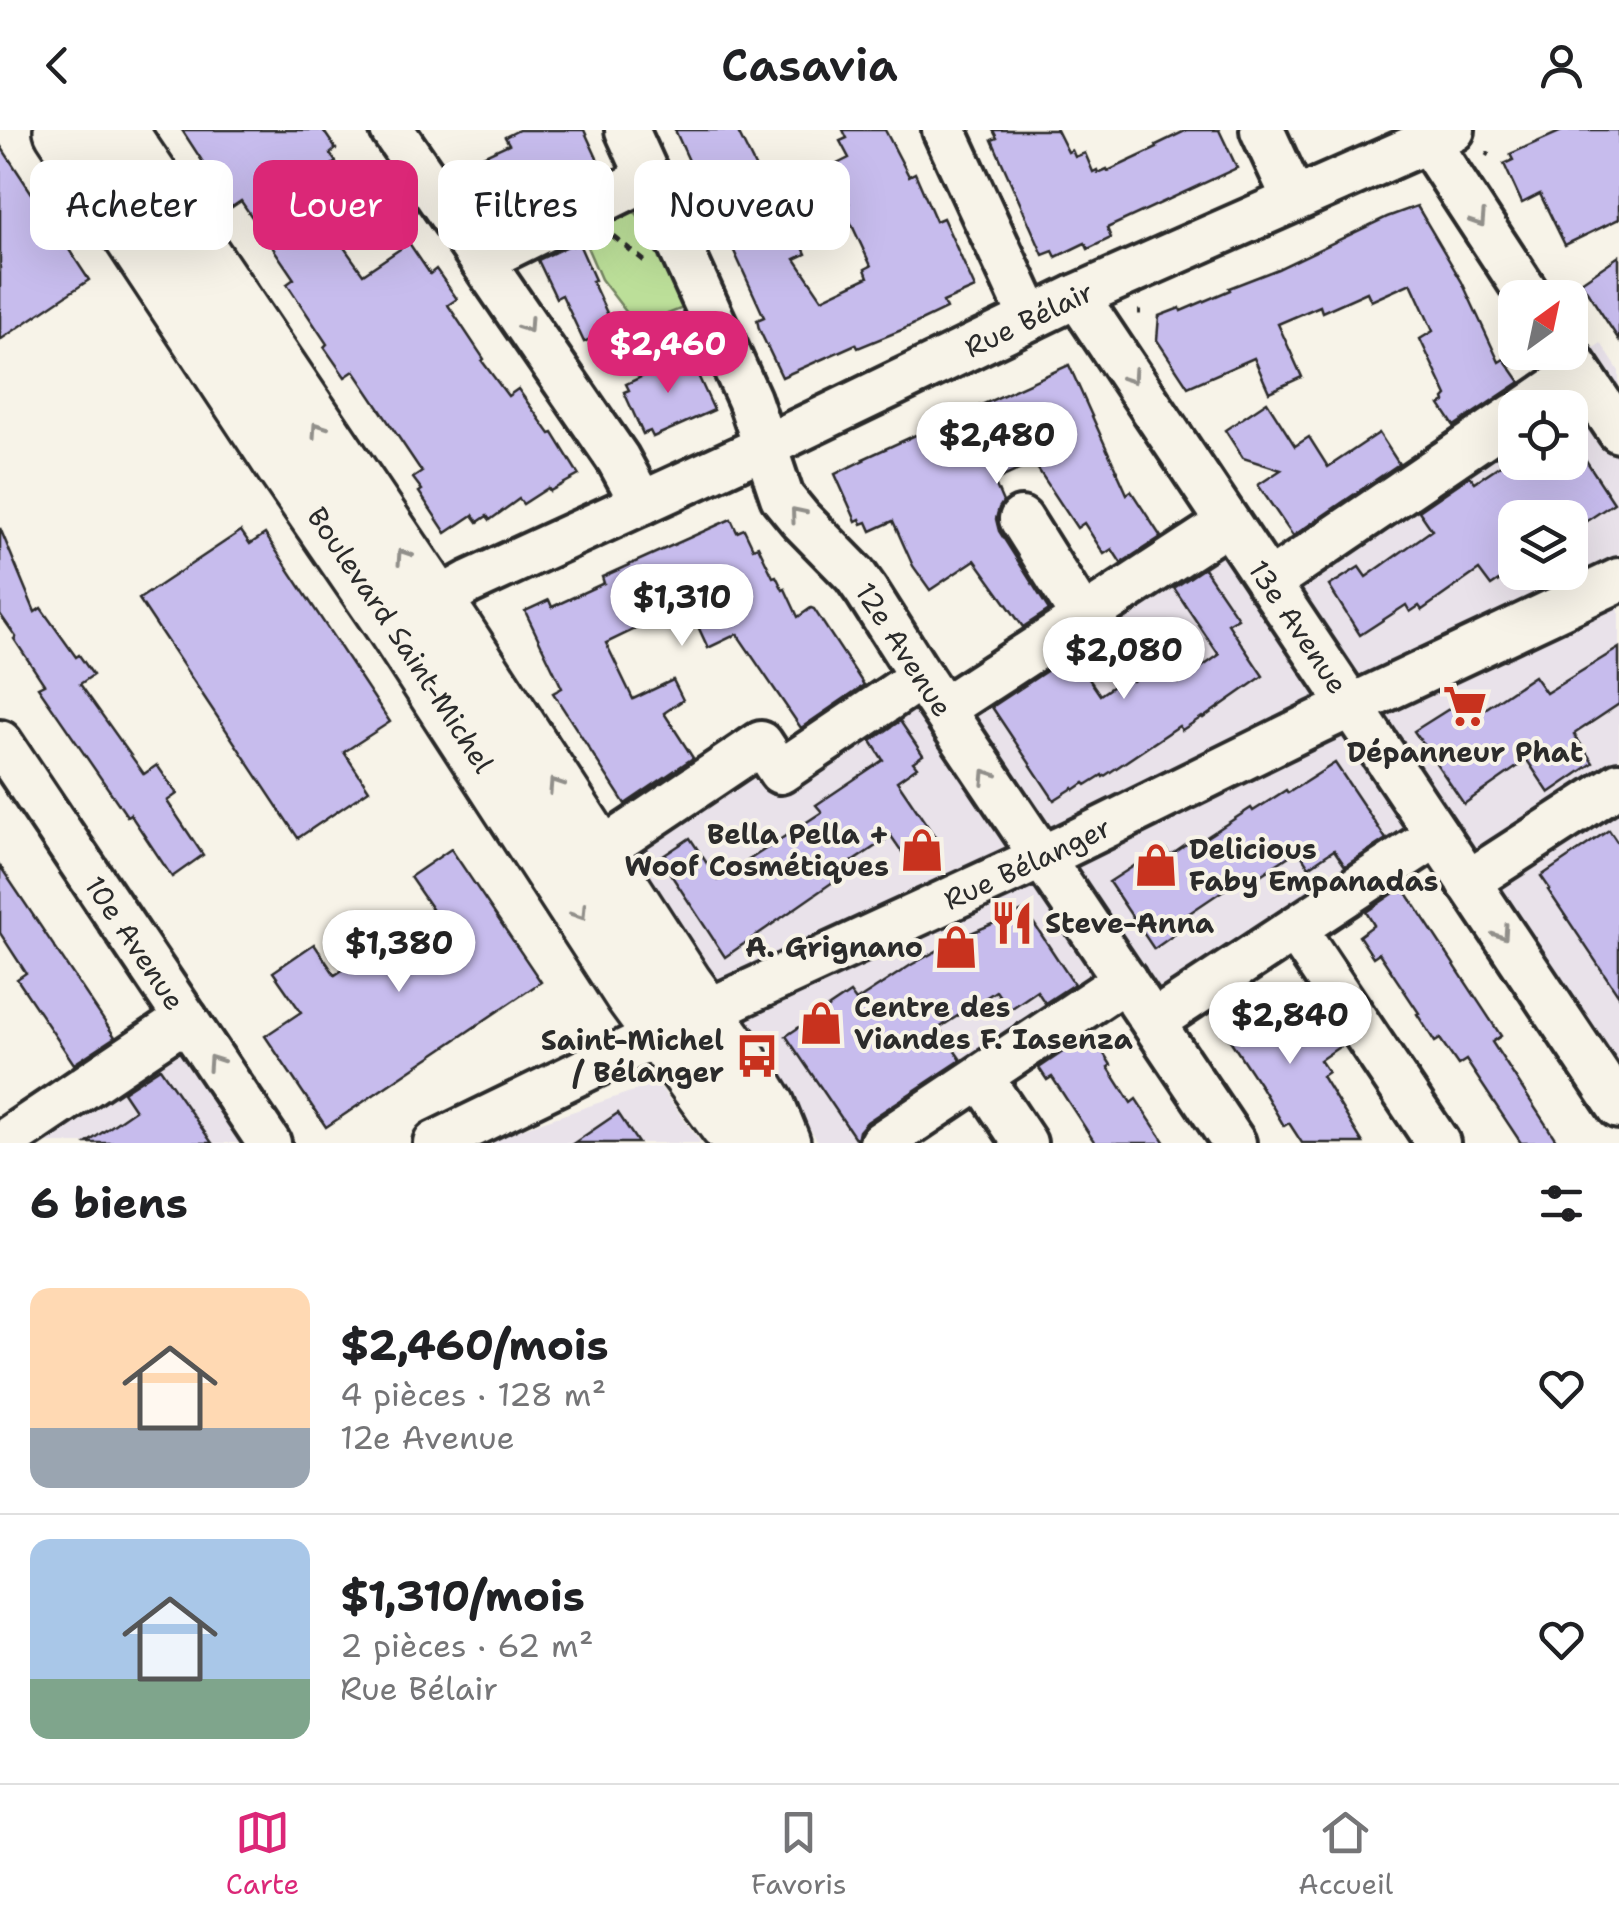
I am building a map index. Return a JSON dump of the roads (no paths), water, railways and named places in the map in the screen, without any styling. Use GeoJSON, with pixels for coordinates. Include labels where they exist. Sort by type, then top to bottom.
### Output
{"type":"FeatureCollection","features":[{"type":"Feature","properties":{"kind":"main road","name":"Boulevard Saint-Michel"},"geometry":{"type":"LineString","coordinates":[[62,130],[295,482],[413,614],[599,852],[683,1022],[727,1124],[746,1143]]}},
{"type":"Feature","properties":{"kind":"main road","name":"Boulevard Saint-Michel"},"geometry":{"type":"LineString","coordinates":[[118,130],[413,614],[633,995],[733,1051],[768,1106],[782,1143]]}},
{"type":"Feature","properties":{"kind":"street"},"geometry":{"type":"LineString","coordinates":[[392,130],[618,459],[642,503]]}},
{"type":"Feature","properties":{"kind":"street","name":"12e Avenue"},"geometry":{"type":"LineString","coordinates":[[627,130],[641,160]]}},
{"type":"Feature","properties":{"kind":"street"},"geometry":{"type":"LineString","coordinates":[[944,130],[1031,318]]}},
{"type":"Feature","properties":{"kind":"street"},"geometry":{"type":"LineString","coordinates":[[1262,130],[1294,199]]}},
{"type":"Feature","properties":{"kind":"street","name":"Rue Bélair"},"geometry":{"type":"LineString","coordinates":[[413,614],[470,582],[766,446],[1077,296],[1294,199],[1464,145]]}},
{"type":"Feature","properties":{"kind":"street"},"geometry":{"type":"LineString","coordinates":[[1464,145],[1522,280]]}},
{"type":"Feature","properties":{"kind":"street"},"geometry":{"type":"LineString","coordinates":[[482,260],[634,186]]}},
{"type":"Feature","properties":{"kind":"street","name":"12e Avenue"},"geometry":{"type":"LineString","coordinates":[[682,250],[749,399],[782,497],[855,575],[1234,1143]]}},
{"type":"Feature","properties":{"kind":"street","name":"13e Avenue"},"geometry":{"type":"LineString","coordinates":[[1077,296],[1619,1108]]}},
{"type":"Feature","properties":{"kind":"street"},"geometry":{"type":"LineString","coordinates":[[1544,390],[1564,370]]}},
{"type":"Feature","properties":{"kind":"street"},"geometry":{"type":"LineString","coordinates":[[1577,370],[1619,431]]}},
{"type":"Feature","properties":{"kind":"street"},"geometry":{"type":"LineString","coordinates":[[1268,583],[1498,427]]}},
{"type":"Feature","properties":{"kind":"street"},"geometry":{"type":"LineString","coordinates":[[1021,519],[1083,618]]}},
{"type":"Feature","properties":{"kind":"street"},"geometry":{"type":"LineString","coordinates":[[599,852],[761,743],[780,772],[1083,618],[1228,523]]}},
{"type":"Feature","properties":{"kind":"street","name":"Rue Bélanger"},"geometry":{"type":"LineString","coordinates":[[435,1143],[1619,580]]}},
{"type":"Feature","properties":{"kind":"street","name":"10e Avenue"},"geometry":{"type":"LineString","coordinates":[[0,742],[269,1143]]}},
{"type":"Feature","properties":{"kind":"street"},"geometry":{"type":"LineString","coordinates":[[1468,882],[1619,784]]}},
{"type":"Feature","properties":{"kind":"street"},"geometry":{"type":"LineString","coordinates":[[1154,1022],[1437,835]]}},
{"type":"Feature","properties":{"kind":"street"},"geometry":{"type":"LineString","coordinates":[[1295,929],[1438,1143]]}},
{"type":"Feature","properties":{"kind":"street"},"geometry":{"type":"LineString","coordinates":[[881,1143],[1125,980]]}},
{"type":"Feature","properties":{"kind":"street"},"geometry":{"type":"LineString","coordinates":[[2,1143],[186,1019]]}},
{"type":"Feature","properties":{"kind":"street"},"geometry":{"type":"LineString","coordinates":[[981,1077],[1025,1143]]}},
{"type":"Feature","properties":{"kind":"place","name":"Dépanneur Phat"},"geometry":{"type":"Point","coordinates":[1465,706]}},
{"type":"Feature","properties":{"kind":"place","name":"Bella Pella + Woof Cosmétiques"},"geometry":{"type":"Point","coordinates":[922,850]}},
{"type":"Feature","properties":{"kind":"place","name":"Delicious Faby Empanadas"},"geometry":{"type":"Point","coordinates":[1156,865]}},
{"type":"Feature","properties":{"kind":"place","name":"Steve-Anna"},"geometry":{"type":"Point","coordinates":[1012,923]}},
{"type":"Feature","properties":{"kind":"place","name":"A. Grignano"},"geometry":{"type":"Point","coordinates":[956,947]}},
{"type":"Feature","properties":{"kind":"place","name":"Centre des Viandes F. Iasenza"},"geometry":{"type":"Point","coordinates":[821,1023]}},
{"type":"Feature","properties":{"kind":"place","name":"Saint-Michel / Bélanger"},"geometry":{"type":"Point","coordinates":[757,1056]}}]}
